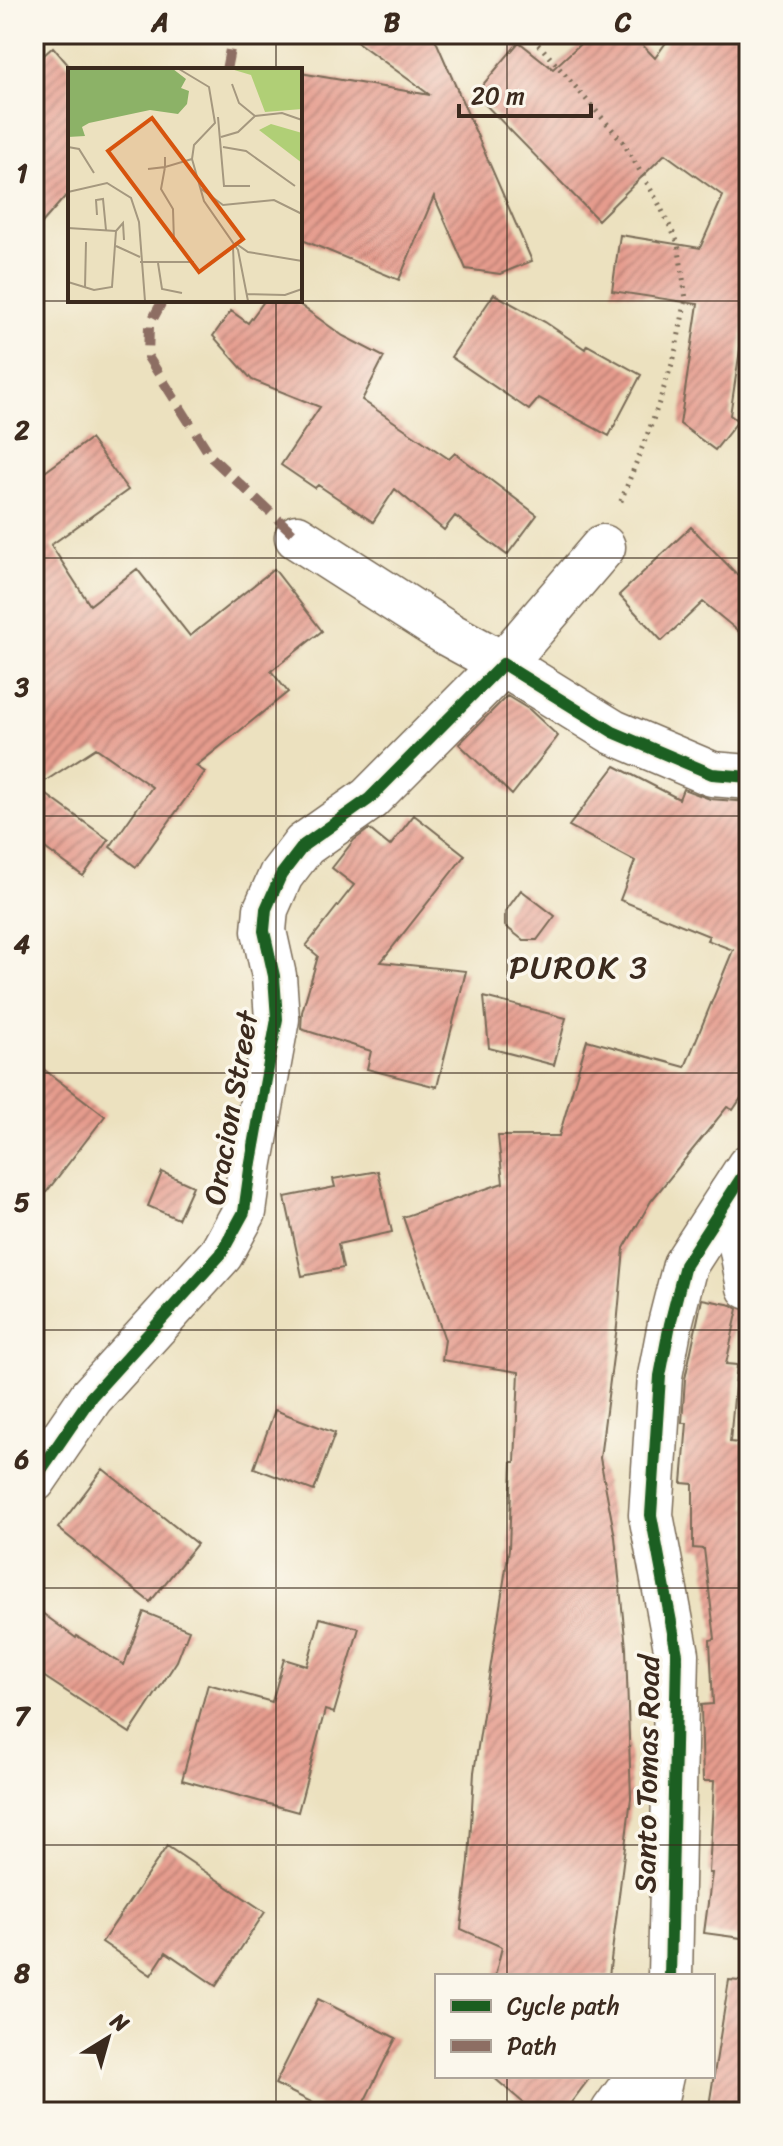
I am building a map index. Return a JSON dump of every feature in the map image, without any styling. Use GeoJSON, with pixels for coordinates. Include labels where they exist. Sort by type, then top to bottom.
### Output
{"type":"FeatureCollection","features":[{"type":"Feature","properties":{"kind":"street"},"geometry":{"type":"LineString","coordinates":[[297,537],[448,634],[613,732],[712,774],[749,777]]}},
{"type":"Feature","properties":{"kind":"street","name":"Oracion Street"},"geometry":{"type":"LineString","coordinates":[[34,1480],[91,1397],[221,1254],[244,1212],[277,1019],[274,976],[264,931],[266,909],[281,875],[304,845],[369,799],[503,664],[603,547]]}},
{"type":"Feature","properties":{"kind":"street"},"geometry":{"type":"LineString","coordinates":[[740,1180],[749,1287]]}},
{"type":"Feature","properties":{"kind":"street","name":"Santo Tomas Road"},"geometry":{"type":"LineString","coordinates":[[670,1974],[677,1654],[651,1515],[660,1376],[685,1265],[740,1180]]}},
{"type":"Feature","properties":{"kind":"street"},"geometry":{"type":"LineString","coordinates":[[613,2112],[638,2078]]}},
{"type":"Feature","properties":{"kind":"street"},"geometry":{"type":"LineString","coordinates":[[653,2112],[661,2078]]}},
{"type":"Feature","properties":{"kind":"path"},"geometry":{"type":"LineString","coordinates":[[526,34],[541,47],[623,142],[678,243],[686,299],[674,358],[603,547]]}},
{"type":"Feature","properties":{"kind":"building"},"geometry":{"type":"Polygon","coordinates":[[[346,34],[433,34],[532,261],[500,274],[466,269],[434,196],[399,280],[302,240],[302,73],[430,95],[346,34]]]}},
{"type":"Feature","properties":{"kind":"building"},"geometry":{"type":"Polygon","coordinates":[[[591,34],[632,34],[655,58],[672,34],[749,34],[749,291],[730,415],[738,421],[715,450],[680,424],[698,304],[612,291],[620,235],[700,248],[723,196],[665,154],[598,220],[475,94],[519,42],[553,69],[591,34]]]}},
{"type":"Feature","properties":{"kind":"building"},"geometry":{"type":"Polygon","coordinates":[[[53,47],[70,68],[68,193],[34,232],[34,64],[53,47]]]}},
{"type":"Feature","properties":{"kind":"building"},"geometry":{"type":"Polygon","coordinates":[[[494,294],[545,322],[585,349],[587,345],[641,375],[609,436],[539,398],[529,410],[451,357],[494,294]]]}},
{"type":"Feature","properties":{"kind":"building"},"geometry":{"type":"Polygon","coordinates":[[[264,302],[296,302],[343,336],[384,357],[362,400],[449,459],[455,453],[537,515],[507,555],[455,516],[444,530],[395,489],[373,522],[318,485],[315,488],[281,465],[320,407],[252,380],[213,336],[231,311],[248,323],[264,302]]]}},
{"type":"Feature","properties":{"kind":"building"},"geometry":{"type":"Polygon","coordinates":[[[90,439],[128,490],[51,545],[90,605],[137,569],[190,636],[274,569],[322,631],[271,671],[288,692],[196,766],[205,772],[136,867],[110,847],[152,787],[96,748],[36,787],[109,840],[83,876],[34,840],[34,480],[90,439]]]}},
{"type":"Feature","properties":{"kind":"building"},"geometry":{"type":"Polygon","coordinates":[[[691,527],[749,587],[749,640],[703,602],[662,641],[619,595],[691,527]]]}},
{"type":"Feature","properties":{"kind":"building"},"geometry":{"type":"Polygon","coordinates":[[[507,696],[530,710],[558,736],[512,795],[459,744],[507,696]]]}},
{"type":"Feature","properties":{"kind":"building"},"geometry":{"type":"Polygon","coordinates":[[[615,766],[679,799],[683,789],[710,799],[749,802],[749,1086],[733,1110],[727,1107],[651,1201],[624,1248],[600,1458],[615,1537],[626,1648],[631,1798],[609,1974],[495,1974],[502,1947],[461,1929],[474,1772],[509,1549],[519,1372],[442,1360],[445,1340],[403,1217],[503,1183],[498,1136],[559,1136],[587,1040],[685,1067],[733,950],[707,940],[709,936],[620,900],[635,861],[569,826],[615,766]]]}},
{"type":"Feature","properties":{"kind":"building"},"geometry":{"type":"Polygon","coordinates":[[[414,815],[465,855],[381,962],[466,971],[437,1087],[367,1069],[371,1051],[301,1029],[302,1012],[318,956],[306,946],[354,885],[332,868],[354,840],[369,829],[390,846],[414,815]]]}},
{"type":"Feature","properties":{"kind":"building"},"geometry":{"type":"Polygon","coordinates":[[[521,890],[555,916],[537,940],[523,940],[505,926],[505,912],[521,890]]]}},
{"type":"Feature","properties":{"kind":"building"},"geometry":{"type":"Polygon","coordinates":[[[484,997],[566,1018],[554,1065],[489,1048],[484,997]]]}},
{"type":"Feature","properties":{"kind":"building"},"geometry":{"type":"Polygon","coordinates":[[[34,1062],[105,1116],[34,1208],[34,1062]]]}},
{"type":"Feature","properties":{"kind":"building"},"geometry":{"type":"Polygon","coordinates":[[[378,1171],[392,1232],[338,1244],[343,1268],[302,1276],[285,1197],[335,1187],[333,1179],[378,1171]]]}},
{"type":"Feature","properties":{"kind":"building"},"geometry":{"type":"Polygon","coordinates":[[[162,1172],[193,1186],[178,1219],[148,1206],[162,1172]]]}},
{"type":"Feature","properties":{"kind":"building"},"geometry":{"type":"Polygon","coordinates":[[[702,1299],[738,1309],[726,1364],[737,1365],[730,1442],[749,1444],[746,1508],[749,1508],[749,1939],[704,1933],[712,1873],[709,1873],[714,1781],[703,1781],[701,1705],[713,1704],[710,1640],[715,1639],[704,1549],[693,1548],[693,1484],[682,1483],[687,1423],[682,1423],[685,1379],[702,1299]]]}},
{"type":"Feature","properties":{"kind":"building"},"geometry":{"type":"Polygon","coordinates":[[[275,1410],[335,1433],[314,1491],[254,1468],[275,1410]]]}},
{"type":"Feature","properties":{"kind":"building"},"geometry":{"type":"Polygon","coordinates":[[[103,1469],[197,1544],[150,1602],[58,1528],[103,1469]]]}},
{"type":"Feature","properties":{"kind":"building"},"geometry":{"type":"Polygon","coordinates":[[[34,1607],[76,1638],[124,1665],[144,1612],[189,1630],[177,1661],[130,1733],[34,1670],[34,1607]]]}},
{"type":"Feature","properties":{"kind":"building"},"geometry":{"type":"Polygon","coordinates":[[[320,1618],[359,1628],[334,1713],[325,1710],[298,1812],[182,1780],[208,1684],[272,1702],[284,1659],[307,1666],[320,1618]]]}},
{"type":"Feature","properties":{"kind":"building"},"geometry":{"type":"Polygon","coordinates":[[[167,1846],[265,1912],[216,1986],[166,1952],[151,1975],[102,1942],[167,1846]]]}},
{"type":"Feature","properties":{"kind":"building"},"geometry":{"type":"Polygon","coordinates":[[[729,1980],[749,1982],[749,2112],[708,2112],[729,1980]]]}},
{"type":"Feature","properties":{"kind":"building"},"geometry":{"type":"Polygon","coordinates":[[[318,1999],[396,2038],[359,2112],[331,2112],[275,2084],[318,1999]]]}},
{"type":"Feature","properties":{"kind":"building"},"geometry":{"type":"Polygon","coordinates":[[[494,2078],[590,2078],[564,2112],[534,2112],[494,2078]]]}},
{"type":"Feature","properties":{"kind":"marked path"},"geometry":{"type":"LineString","coordinates":[[226,68],[233,34]]}},
{"type":"Feature","properties":{"kind":"marked path"},"geometry":{"type":"LineString","coordinates":[[162,302],[149,326],[148,357],[212,458],[297,537]]}},
{"type":"Feature","properties":{"kind":"cycle path"},"geometry":{"type":"LineString","coordinates":[[34,1480],[91,1397],[221,1254],[244,1212],[277,1019],[274,976],[264,931],[266,909],[281,875],[304,845],[369,799],[503,664],[613,732],[712,774],[749,777]]}},
{"type":"Feature","properties":{"kind":"cycle path"},"geometry":{"type":"LineString","coordinates":[[670,1974],[677,1654],[651,1515],[660,1376],[685,1265],[749,1166]]}},
{"type":"Feature","properties":{"kind":"district","name":"PUROK 3"},"geometry":{"type":"Point","coordinates":[579,967]}}]}
